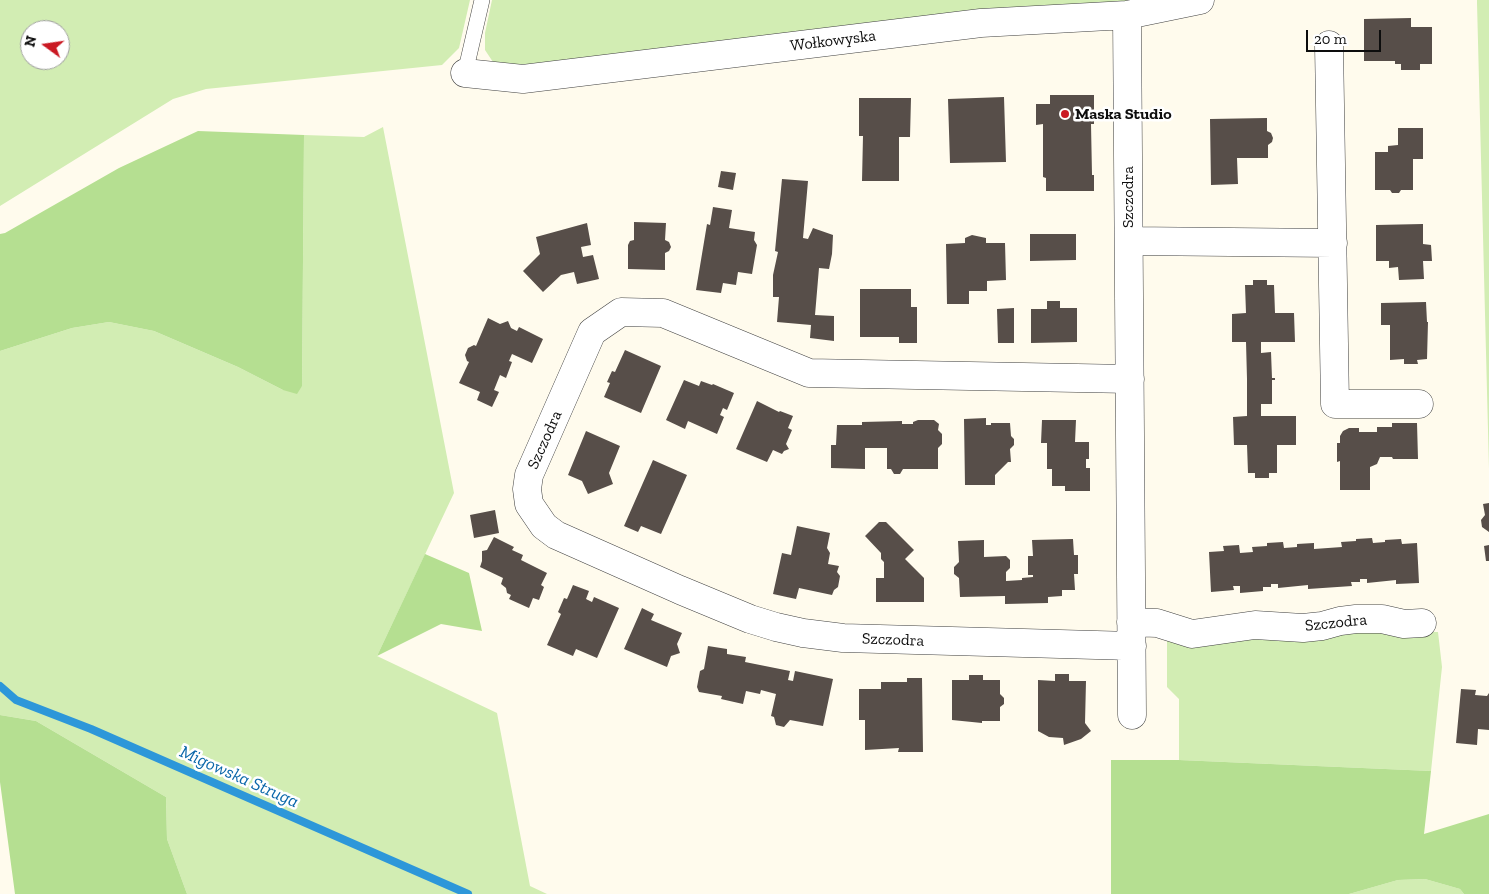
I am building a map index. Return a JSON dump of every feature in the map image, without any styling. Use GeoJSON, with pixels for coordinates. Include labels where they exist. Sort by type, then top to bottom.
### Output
{"type":"FeatureCollection","features":[{"type":"Feature","properties":{"kind":"street","name":"Wołkowyska"},"geometry":{"type":"LineString","coordinates":[[466,73],[523,78],[981,23],[1127,16],[1200,0]]}},
{"type":"Feature","properties":{"kind":"street","name":"Szczodra"},"geometry":{"type":"LineString","coordinates":[[1127,16],[1132,715]]}},
{"type":"Feature","properties":{"kind":"street"},"geometry":{"type":"LineString","coordinates":[[1329,45],[1335,404],[1419,404]]}},
{"type":"Feature","properties":{"kind":"street"},"geometry":{"type":"LineString","coordinates":[[1128,241],[1332,243]]}},
{"type":"Feature","properties":{"kind":"street","name":"Szczodra"},"geometry":{"type":"LineString","coordinates":[[1130,379],[809,373],[663,313],[621,312],[592,332],[529,475],[527,489],[529,504],[544,526],[556,535],[750,619],[802,633],[843,638],[1131,634],[1157,623],[1192,634],[1255,625],[1303,628],[1356,619],[1382,619],[1404,624],[1422,623]]}},
{"type":"Feature","properties":{"kind":"lane"},"geometry":{"type":"LineString","coordinates":[[466,73],[482,0]]}},
{"type":"Feature","properties":{"kind":"green space"},"geometry":{"type":"Polygon","coordinates":[[[0,0],[470,0],[459,48],[442,65],[206,89],[173,99],[0,206],[0,0]]]}},
{"type":"Feature","properties":{"kind":"green space"},"geometry":{"type":"Polygon","coordinates":[[[492,0],[1153,0],[981,13],[513,66],[495,65],[485,50],[485,33],[492,0]]]}},
{"type":"Feature","properties":{"kind":"green space"},"geometry":{"type":"Polygon","coordinates":[[[1477,0],[1489,0],[1489,469],[1477,3],[1477,0]]]}},
{"type":"Feature","properties":{"kind":"green space"},"geometry":{"type":"Polygon","coordinates":[[[383,127],[454,493],[377,656],[497,713],[530,886],[547,894],[187,894],[167,839],[166,797],[36,721],[0,715],[0,351],[72,328],[109,322],[154,331],[238,367],[283,390],[302,386],[304,135],[364,137],[383,127]]]}},
{"type":"Feature","properties":{"kind":"green space"},"geometry":{"type":"Polygon","coordinates":[[[198,131],[304,135],[302,386],[297,394],[283,390],[238,367],[154,331],[109,322],[72,328],[0,351],[0,234],[5,233],[119,168],[198,131]]]}},
{"type":"Feature","properties":{"kind":"green space"},"geometry":{"type":"Polygon","coordinates":[[[425,554],[469,573],[482,631],[441,624],[377,656],[425,554]]]}},
{"type":"Feature","properties":{"kind":"green space"},"geometry":{"type":"Polygon","coordinates":[[[1345,631],[1438,632],[1442,667],[1431,771],[1179,760],[1179,699],[1167,687],[1167,637],[1203,643],[1345,631]]]}},
{"type":"Feature","properties":{"kind":"green space"},"geometry":{"type":"Polygon","coordinates":[[[0,715],[36,721],[166,797],[167,839],[187,894],[15,894],[0,782],[0,715]]]}},
{"type":"Feature","properties":{"kind":"green space"},"geometry":{"type":"Polygon","coordinates":[[[1111,760],[1179,760],[1431,771],[1424,834],[1489,814],[1489,894],[1464,894],[1460,889],[1425,879],[1398,880],[1349,894],[1111,894],[1111,760]]]}},
{"type":"Feature","properties":{"kind":"green space"},"geometry":{"type":"Polygon","coordinates":[[[1425,879],[1460,889],[1464,894],[1349,894],[1398,880],[1425,879]]]}},
{"type":"Feature","properties":{"kind":"building"},"geometry":{"type":"Polygon","coordinates":[[[1411,18],[1411,27],[1432,27],[1432,64],[1420,64],[1420,70],[1401,70],[1401,64],[1395,64],[1395,61],[1364,61],[1364,19],[1411,18]]]}},
{"type":"Feature","properties":{"kind":"building"},"geometry":{"type":"Polygon","coordinates":[[[1050,95],[1094,95],[1094,124],[1091,124],[1094,191],[1046,191],[1046,178],[1043,177],[1043,124],[1036,125],[1036,104],[1050,104],[1050,95]]]}},
{"type":"Feature","properties":{"kind":"building"},"geometry":{"type":"Polygon","coordinates":[[[1004,97],[1006,162],[950,163],[948,99],[1004,97]]]}},
{"type":"Feature","properties":{"kind":"building"},"geometry":{"type":"Polygon","coordinates":[[[859,98],[911,98],[910,137],[899,137],[899,181],[862,181],[863,136],[859,136],[859,98]]]}},
{"type":"Feature","properties":{"kind":"building"},"geometry":{"type":"Polygon","coordinates":[[[1267,118],[1267,131],[1271,133],[1273,138],[1272,142],[1268,145],[1268,158],[1237,158],[1238,184],[1211,185],[1210,119],[1267,118]]]}},
{"type":"Feature","properties":{"kind":"building"},"geometry":{"type":"Polygon","coordinates":[[[1398,128],[1423,128],[1423,159],[1413,159],[1413,190],[1401,190],[1399,193],[1392,193],[1390,190],[1375,190],[1375,152],[1388,152],[1388,146],[1398,145],[1398,128]]]}},
{"type":"Feature","properties":{"kind":"building"},"geometry":{"type":"Polygon","coordinates":[[[721,171],[736,173],[733,190],[718,187],[721,171]]]}},
{"type":"Feature","properties":{"kind":"building"},"geometry":{"type":"Polygon","coordinates":[[[782,179],[808,181],[803,238],[808,239],[813,228],[833,235],[829,269],[819,268],[815,315],[834,316],[834,341],[810,338],[811,325],[777,322],[779,297],[773,297],[773,275],[778,252],[775,251],[782,179]]]}},
{"type":"Feature","properties":{"kind":"building"},"geometry":{"type":"Polygon","coordinates":[[[713,207],[732,210],[729,228],[755,232],[754,240],[757,245],[752,274],[738,272],[736,285],[723,283],[721,293],[696,290],[707,224],[710,225],[713,207]]]}},
{"type":"Feature","properties":{"kind":"building"},"geometry":{"type":"Polygon","coordinates":[[[634,222],[666,223],[665,240],[669,242],[671,247],[665,253],[665,270],[628,269],[628,245],[630,241],[634,240],[634,222]]]}},
{"type":"Feature","properties":{"kind":"building"},"geometry":{"type":"Polygon","coordinates":[[[587,223],[591,245],[581,247],[583,257],[593,255],[599,279],[577,284],[574,272],[561,275],[543,292],[523,271],[540,254],[536,237],[587,223]]]}},
{"type":"Feature","properties":{"kind":"building"},"geometry":{"type":"Polygon","coordinates":[[[1423,224],[1423,244],[1431,245],[1432,261],[1423,261],[1424,279],[1399,280],[1398,267],[1389,268],[1389,261],[1376,261],[1376,225],[1423,224]]]}},
{"type":"Feature","properties":{"kind":"building"},"geometry":{"type":"Polygon","coordinates":[[[1030,234],[1076,234],[1076,260],[1030,261],[1030,234]]]}},
{"type":"Feature","properties":{"kind":"building"},"geometry":{"type":"Polygon","coordinates":[[[972,235],[986,238],[986,243],[1005,243],[1006,280],[987,281],[987,291],[969,291],[969,304],[947,304],[946,244],[965,243],[965,238],[972,235]]]}},
{"type":"Feature","properties":{"kind":"building"},"geometry":{"type":"Polygon","coordinates":[[[1253,280],[1267,280],[1267,285],[1274,285],[1275,313],[1294,313],[1295,342],[1261,342],[1261,353],[1271,352],[1272,378],[1275,378],[1275,380],[1272,380],[1272,404],[1261,404],[1261,416],[1296,416],[1296,445],[1277,445],[1277,473],[1269,473],[1269,478],[1255,478],[1255,473],[1248,473],[1247,445],[1234,445],[1233,417],[1247,416],[1247,379],[1246,342],[1232,342],[1232,314],[1246,313],[1245,285],[1253,285],[1253,280]]]}},
{"type":"Feature","properties":{"kind":"building"},"geometry":{"type":"Polygon","coordinates":[[[860,289],[911,289],[911,307],[917,307],[917,343],[899,343],[899,337],[860,337],[860,289]]]}},
{"type":"Feature","properties":{"kind":"building"},"geometry":{"type":"Polygon","coordinates":[[[1047,301],[1060,301],[1060,308],[1077,308],[1077,342],[1031,343],[1031,309],[1047,309],[1047,301]]]}},
{"type":"Feature","properties":{"kind":"building"},"geometry":{"type":"Polygon","coordinates":[[[1426,302],[1428,322],[1427,359],[1417,360],[1418,364],[1404,364],[1404,359],[1390,360],[1390,325],[1381,325],[1381,303],[1426,302]]]}},
{"type":"Feature","properties":{"kind":"building"},"geometry":{"type":"Polygon","coordinates":[[[1014,308],[1014,343],[998,343],[997,309],[1014,308]]]}},
{"type":"Feature","properties":{"kind":"building"},"geometry":{"type":"Polygon","coordinates":[[[488,318],[500,324],[508,321],[511,328],[517,331],[519,327],[543,339],[532,363],[512,354],[509,361],[512,362],[506,378],[500,375],[494,390],[499,392],[492,407],[477,400],[480,392],[459,383],[469,362],[465,355],[468,348],[476,346],[488,318]]]}},
{"type":"Feature","properties":{"kind":"building"},"geometry":{"type":"Polygon","coordinates":[[[625,350],[661,366],[641,413],[604,397],[610,383],[607,382],[612,371],[615,372],[625,350]]]}},
{"type":"Feature","properties":{"kind":"building"},"geometry":{"type":"Polygon","coordinates":[[[684,380],[699,386],[701,381],[713,384],[734,393],[727,410],[723,408],[720,415],[724,417],[717,434],[688,421],[685,429],[666,420],[684,380]]]}},
{"type":"Feature","properties":{"kind":"building"},"geometry":{"type":"Polygon","coordinates":[[[757,401],[779,412],[793,416],[788,428],[792,430],[786,444],[789,449],[782,454],[773,450],[767,462],[736,449],[757,401]]]}},
{"type":"Feature","properties":{"kind":"building"},"geometry":{"type":"Polygon","coordinates":[[[986,418],[986,425],[991,425],[991,423],[1010,423],[1011,436],[1014,439],[1014,445],[1010,449],[1011,462],[1008,462],[995,475],[995,485],[965,485],[964,419],[986,418]]]}},
{"type":"Feature","properties":{"kind":"building"},"geometry":{"type":"Polygon","coordinates":[[[918,420],[934,420],[939,424],[938,430],[942,434],[942,444],[938,448],[938,469],[903,469],[900,474],[894,474],[891,469],[887,469],[887,448],[865,448],[865,469],[831,468],[831,445],[836,445],[837,425],[862,425],[862,422],[902,421],[902,424],[913,424],[913,422],[918,420]]]}},
{"type":"Feature","properties":{"kind":"building"},"geometry":{"type":"Polygon","coordinates":[[[1042,420],[1076,420],[1075,442],[1089,442],[1089,459],[1086,459],[1086,468],[1090,468],[1090,491],[1065,491],[1065,486],[1052,486],[1052,469],[1047,469],[1047,443],[1041,443],[1042,420]]]}},
{"type":"Feature","properties":{"kind":"building"},"geometry":{"type":"Polygon","coordinates":[[[1392,423],[1417,423],[1418,459],[1380,457],[1377,464],[1370,467],[1370,490],[1340,490],[1340,461],[1337,462],[1337,443],[1340,443],[1340,436],[1343,431],[1349,428],[1359,428],[1359,432],[1377,432],[1377,427],[1392,427],[1392,423]]]}},
{"type":"Feature","properties":{"kind":"building"},"geometry":{"type":"Polygon","coordinates":[[[586,431],[620,446],[609,473],[613,484],[588,494],[582,481],[568,475],[586,431]]]}},
{"type":"Feature","properties":{"kind":"building"},"geometry":{"type":"Polygon","coordinates":[[[653,460],[687,475],[661,534],[641,526],[638,532],[624,526],[653,460]]]}},
{"type":"Feature","properties":{"kind":"building"},"geometry":{"type":"Polygon","coordinates":[[[1489,503],[1489,532],[1482,527],[1481,520],[1485,515],[1483,504],[1489,503]]]}},
{"type":"Feature","properties":{"kind":"building"},"geometry":{"type":"Polygon","coordinates":[[[495,510],[499,533],[474,538],[470,515],[495,510]]]}},
{"type":"Feature","properties":{"kind":"building"},"geometry":{"type":"Polygon","coordinates":[[[879,522],[886,522],[914,550],[905,559],[924,578],[924,602],[876,602],[876,578],[884,578],[884,562],[881,559],[881,553],[865,536],[879,522]]]}},
{"type":"Feature","properties":{"kind":"building"},"geometry":{"type":"Polygon","coordinates":[[[797,526],[830,533],[827,548],[830,553],[828,564],[839,566],[837,572],[840,576],[838,587],[832,595],[799,588],[796,599],[773,594],[782,553],[791,555],[797,526]]]}},
{"type":"Feature","properties":{"kind":"building"},"geometry":{"type":"Polygon","coordinates":[[[494,537],[514,547],[512,550],[523,555],[521,560],[547,573],[541,585],[544,587],[539,600],[533,598],[529,608],[509,599],[511,595],[507,593],[506,588],[501,584],[503,578],[480,567],[482,551],[487,550],[494,537]]]}},
{"type":"Feature","properties":{"kind":"building"},"geometry":{"type":"Polygon","coordinates":[[[1372,538],[1373,543],[1401,539],[1402,544],[1417,543],[1419,583],[1396,584],[1396,580],[1367,583],[1367,579],[1360,579],[1360,582],[1351,582],[1352,586],[1308,589],[1308,585],[1278,588],[1278,584],[1271,584],[1271,587],[1263,587],[1263,591],[1240,593],[1240,586],[1233,586],[1234,590],[1211,592],[1209,552],[1224,551],[1223,546],[1239,545],[1240,553],[1253,552],[1252,547],[1267,546],[1267,543],[1283,542],[1284,548],[1297,547],[1297,544],[1314,543],[1314,549],[1342,547],[1341,542],[1372,538]]]}},
{"type":"Feature","properties":{"kind":"building"},"geometry":{"type":"Polygon","coordinates":[[[1073,539],[1074,555],[1078,555],[1078,574],[1074,574],[1075,590],[1062,590],[1062,596],[1048,597],[1048,603],[1005,604],[1005,596],[960,597],[959,578],[954,574],[954,567],[959,562],[958,541],[984,540],[984,557],[1006,556],[1010,560],[1010,568],[1006,572],[1006,581],[1033,577],[1033,575],[1028,575],[1028,556],[1033,556],[1032,540],[1073,539]]]}},
{"type":"Feature","properties":{"kind":"building"},"geometry":{"type":"Polygon","coordinates":[[[1489,545],[1489,561],[1486,561],[1484,546],[1489,545]]]}},
{"type":"Feature","properties":{"kind":"building"},"geometry":{"type":"Polygon","coordinates":[[[573,585],[589,591],[586,599],[592,602],[594,597],[619,608],[597,658],[576,649],[573,656],[547,645],[561,614],[558,612],[564,598],[567,599],[573,585]]]}},
{"type":"Feature","properties":{"kind":"building"},"geometry":{"type":"Polygon","coordinates":[[[642,608],[654,614],[651,620],[682,633],[677,644],[680,653],[671,656],[667,667],[624,649],[642,608]]]}},
{"type":"Feature","properties":{"kind":"building"},"geometry":{"type":"Polygon","coordinates":[[[708,646],[727,649],[727,654],[746,657],[745,662],[790,671],[788,680],[793,681],[795,671],[833,679],[823,726],[790,720],[784,727],[776,725],[774,717],[771,716],[776,694],[761,690],[760,694],[746,691],[743,704],[721,699],[722,696],[699,692],[697,687],[700,671],[704,669],[708,646]]]}},
{"type":"Feature","properties":{"kind":"building"},"geometry":{"type":"Polygon","coordinates":[[[1055,674],[1069,674],[1069,681],[1086,681],[1085,723],[1091,731],[1081,739],[1064,745],[1063,738],[1049,737],[1038,731],[1038,680],[1055,681],[1055,674]]]}},
{"type":"Feature","properties":{"kind":"building"},"geometry":{"type":"Polygon","coordinates":[[[969,675],[983,675],[983,680],[1000,680],[1000,694],[1004,698],[1004,704],[1000,707],[1000,721],[982,721],[982,723],[952,720],[952,680],[969,680],[969,675]]]}},
{"type":"Feature","properties":{"kind":"building"},"geometry":{"type":"Polygon","coordinates":[[[907,678],[922,678],[923,752],[898,752],[899,748],[865,750],[865,720],[859,720],[859,689],[881,689],[881,682],[907,682],[907,678]]]}},
{"type":"Feature","properties":{"kind":"building"},"geometry":{"type":"Polygon","coordinates":[[[1461,689],[1476,690],[1475,695],[1487,696],[1489,693],[1489,730],[1478,729],[1477,745],[1456,743],[1461,689]]]}},
{"type":"Feature","properties":{"kind":"waterway","name":"Migowska Struga"},"geometry":{"type":"LineString","coordinates":[[0,686],[16,700],[91,729],[468,894]]}},
{"type":"Feature","properties":{"kind":"place","name":"Maska Studio"},"geometry":{"type":"Point","coordinates":[1065,114]}}]}
